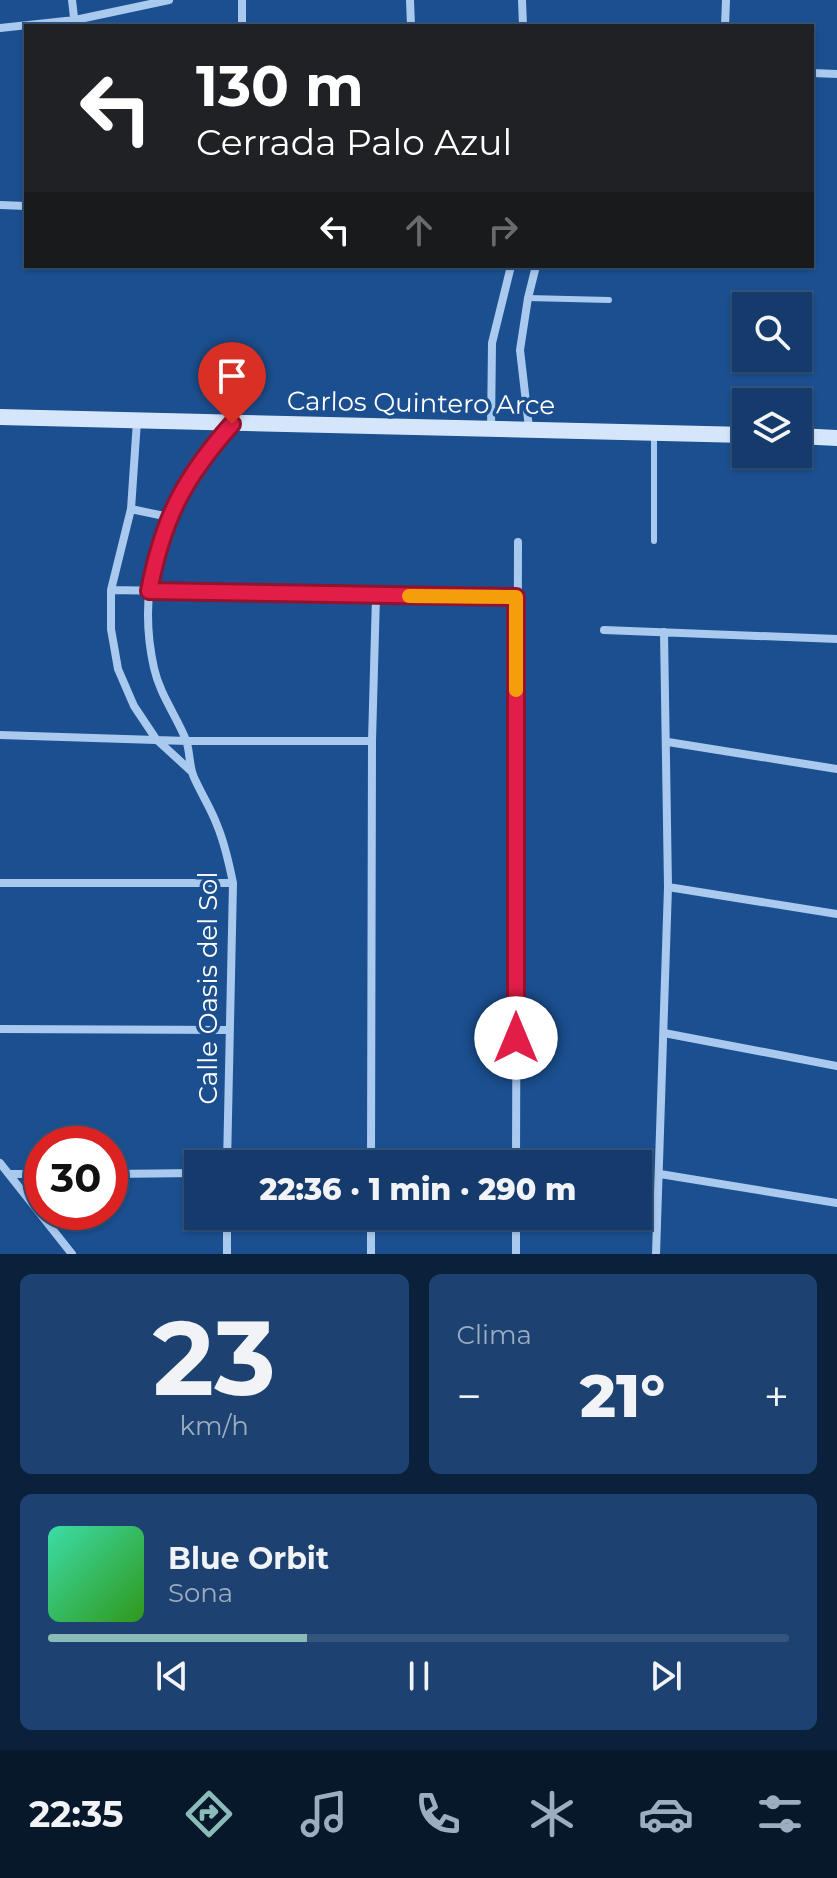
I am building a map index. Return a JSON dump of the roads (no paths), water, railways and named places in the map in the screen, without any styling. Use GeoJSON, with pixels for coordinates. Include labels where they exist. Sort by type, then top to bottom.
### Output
{"type":"FeatureCollection","features":[{"type":"Feature","properties":{"kind":"street"},"geometry":{"type":"LineString","coordinates":[[72,0],[75,23],[169,0]]}},
{"type":"Feature","properties":{"kind":"street"},"geometry":{"type":"LineString","coordinates":[[242,0],[242,24]]}},
{"type":"Feature","properties":{"kind":"street"},"geometry":{"type":"LineString","coordinates":[[410,0],[411,24]]}},
{"type":"Feature","properties":{"kind":"street"},"geometry":{"type":"LineString","coordinates":[[522,0],[523,24]]}},
{"type":"Feature","properties":{"kind":"street"},"geometry":{"type":"LineString","coordinates":[[725,24],[726,0]]}},
{"type":"Feature","properties":{"kind":"street"},"geometry":{"type":"LineString","coordinates":[[0,28],[24,26]]}},
{"type":"Feature","properties":{"kind":"street"},"geometry":{"type":"LineString","coordinates":[[814,73],[837,74]]}},
{"type":"Feature","properties":{"kind":"street"},"geometry":{"type":"LineString","coordinates":[[0,205],[24,206]]}},
{"type":"Feature","properties":{"kind":"street"},"geometry":{"type":"LineString","coordinates":[[491,428],[492,343],[511,268]]}},
{"type":"Feature","properties":{"kind":"street"},"geometry":{"type":"LineString","coordinates":[[529,428],[520,350],[536,268]]}},
{"type":"Feature","properties":{"kind":"street","name":"Carlos Quintero Arce"},"geometry":{"type":"LineString","coordinates":[[0,417],[732,435]]}},
{"type":"Feature","properties":{"kind":"street","name":"Calle Oasis del Sol"},"geometry":{"type":"LineString","coordinates":[[137,421],[131,509],[111,590],[111,629],[118,669],[134,706],[156,739],[192,772]]}},
{"type":"Feature","properties":{"kind":"street","name":"Calle Oasis del Sol"},"geometry":{"type":"LineString","coordinates":[[227,1150],[233,883],[216,821],[192,772],[187,741],[167,707],[155,670],[148,631],[149,591],[157,549],[169,517],[186,483],[207,452],[232,424]]}},
{"type":"Feature","properties":{"kind":"street"},"geometry":{"type":"LineString","coordinates":[[812,437],[837,438]]}},
{"type":"Feature","properties":{"kind":"street"},"geometry":{"type":"LineString","coordinates":[[131,509],[169,517]]}},
{"type":"Feature","properties":{"kind":"street"},"geometry":{"type":"LineString","coordinates":[[516,1150],[518,542]]}},
{"type":"Feature","properties":{"kind":"street"},"geometry":{"type":"LineString","coordinates":[[111,590],[516,597]]}},
{"type":"Feature","properties":{"kind":"street"},"geometry":{"type":"LineString","coordinates":[[371,1150],[372,741],[376,596]]}},
{"type":"Feature","properties":{"kind":"street"},"geometry":{"type":"LineString","coordinates":[[604,630],[837,639]]}},
{"type":"Feature","properties":{"kind":"street"},"geometry":{"type":"LineString","coordinates":[[656,1254],[668,887],[664,632]]}},
{"type":"Feature","properties":{"kind":"street"},"geometry":{"type":"LineString","coordinates":[[0,735],[187,741],[372,741]]}},
{"type":"Feature","properties":{"kind":"street"},"geometry":{"type":"LineString","coordinates":[[668,742],[837,769]]}},
{"type":"Feature","properties":{"kind":"street"},"geometry":{"type":"LineString","coordinates":[[0,883],[233,883]]}},
{"type":"Feature","properties":{"kind":"street"},"geometry":{"type":"LineString","coordinates":[[668,887],[837,914]]}},
{"type":"Feature","properties":{"kind":"street"},"geometry":{"type":"LineString","coordinates":[[0,1029],[228,1030]]}},
{"type":"Feature","properties":{"kind":"street"},"geometry":{"type":"LineString","coordinates":[[664,1033],[837,1066]]}},
{"type":"Feature","properties":{"kind":"street"},"geometry":{"type":"LineString","coordinates":[[0,1163],[72,1254]]}},
{"type":"Feature","properties":{"kind":"street"},"geometry":{"type":"LineString","coordinates":[[128,1174],[184,1173]]}},
{"type":"Feature","properties":{"kind":"street"},"geometry":{"type":"LineString","coordinates":[[10,1174],[24,1174]]}},
{"type":"Feature","properties":{"kind":"street"},"geometry":{"type":"LineString","coordinates":[[660,1174],[837,1203]]}},
{"type":"Feature","properties":{"kind":"street"},"geometry":{"type":"LineString","coordinates":[[227,1230],[227,1254]]}},
{"type":"Feature","properties":{"kind":"street"},"geometry":{"type":"LineString","coordinates":[[371,1230],[371,1254]]}},
{"type":"Feature","properties":{"kind":"street"},"geometry":{"type":"LineString","coordinates":[[516,1230],[516,1254]]}},
{"type":"Feature","properties":{"kind":"lane"},"geometry":{"type":"LineString","coordinates":[[528,298],[609,300]]}},
{"type":"Feature","properties":{"kind":"lane"},"geometry":{"type":"LineString","coordinates":[[654,432],[654,541]]}}]}
